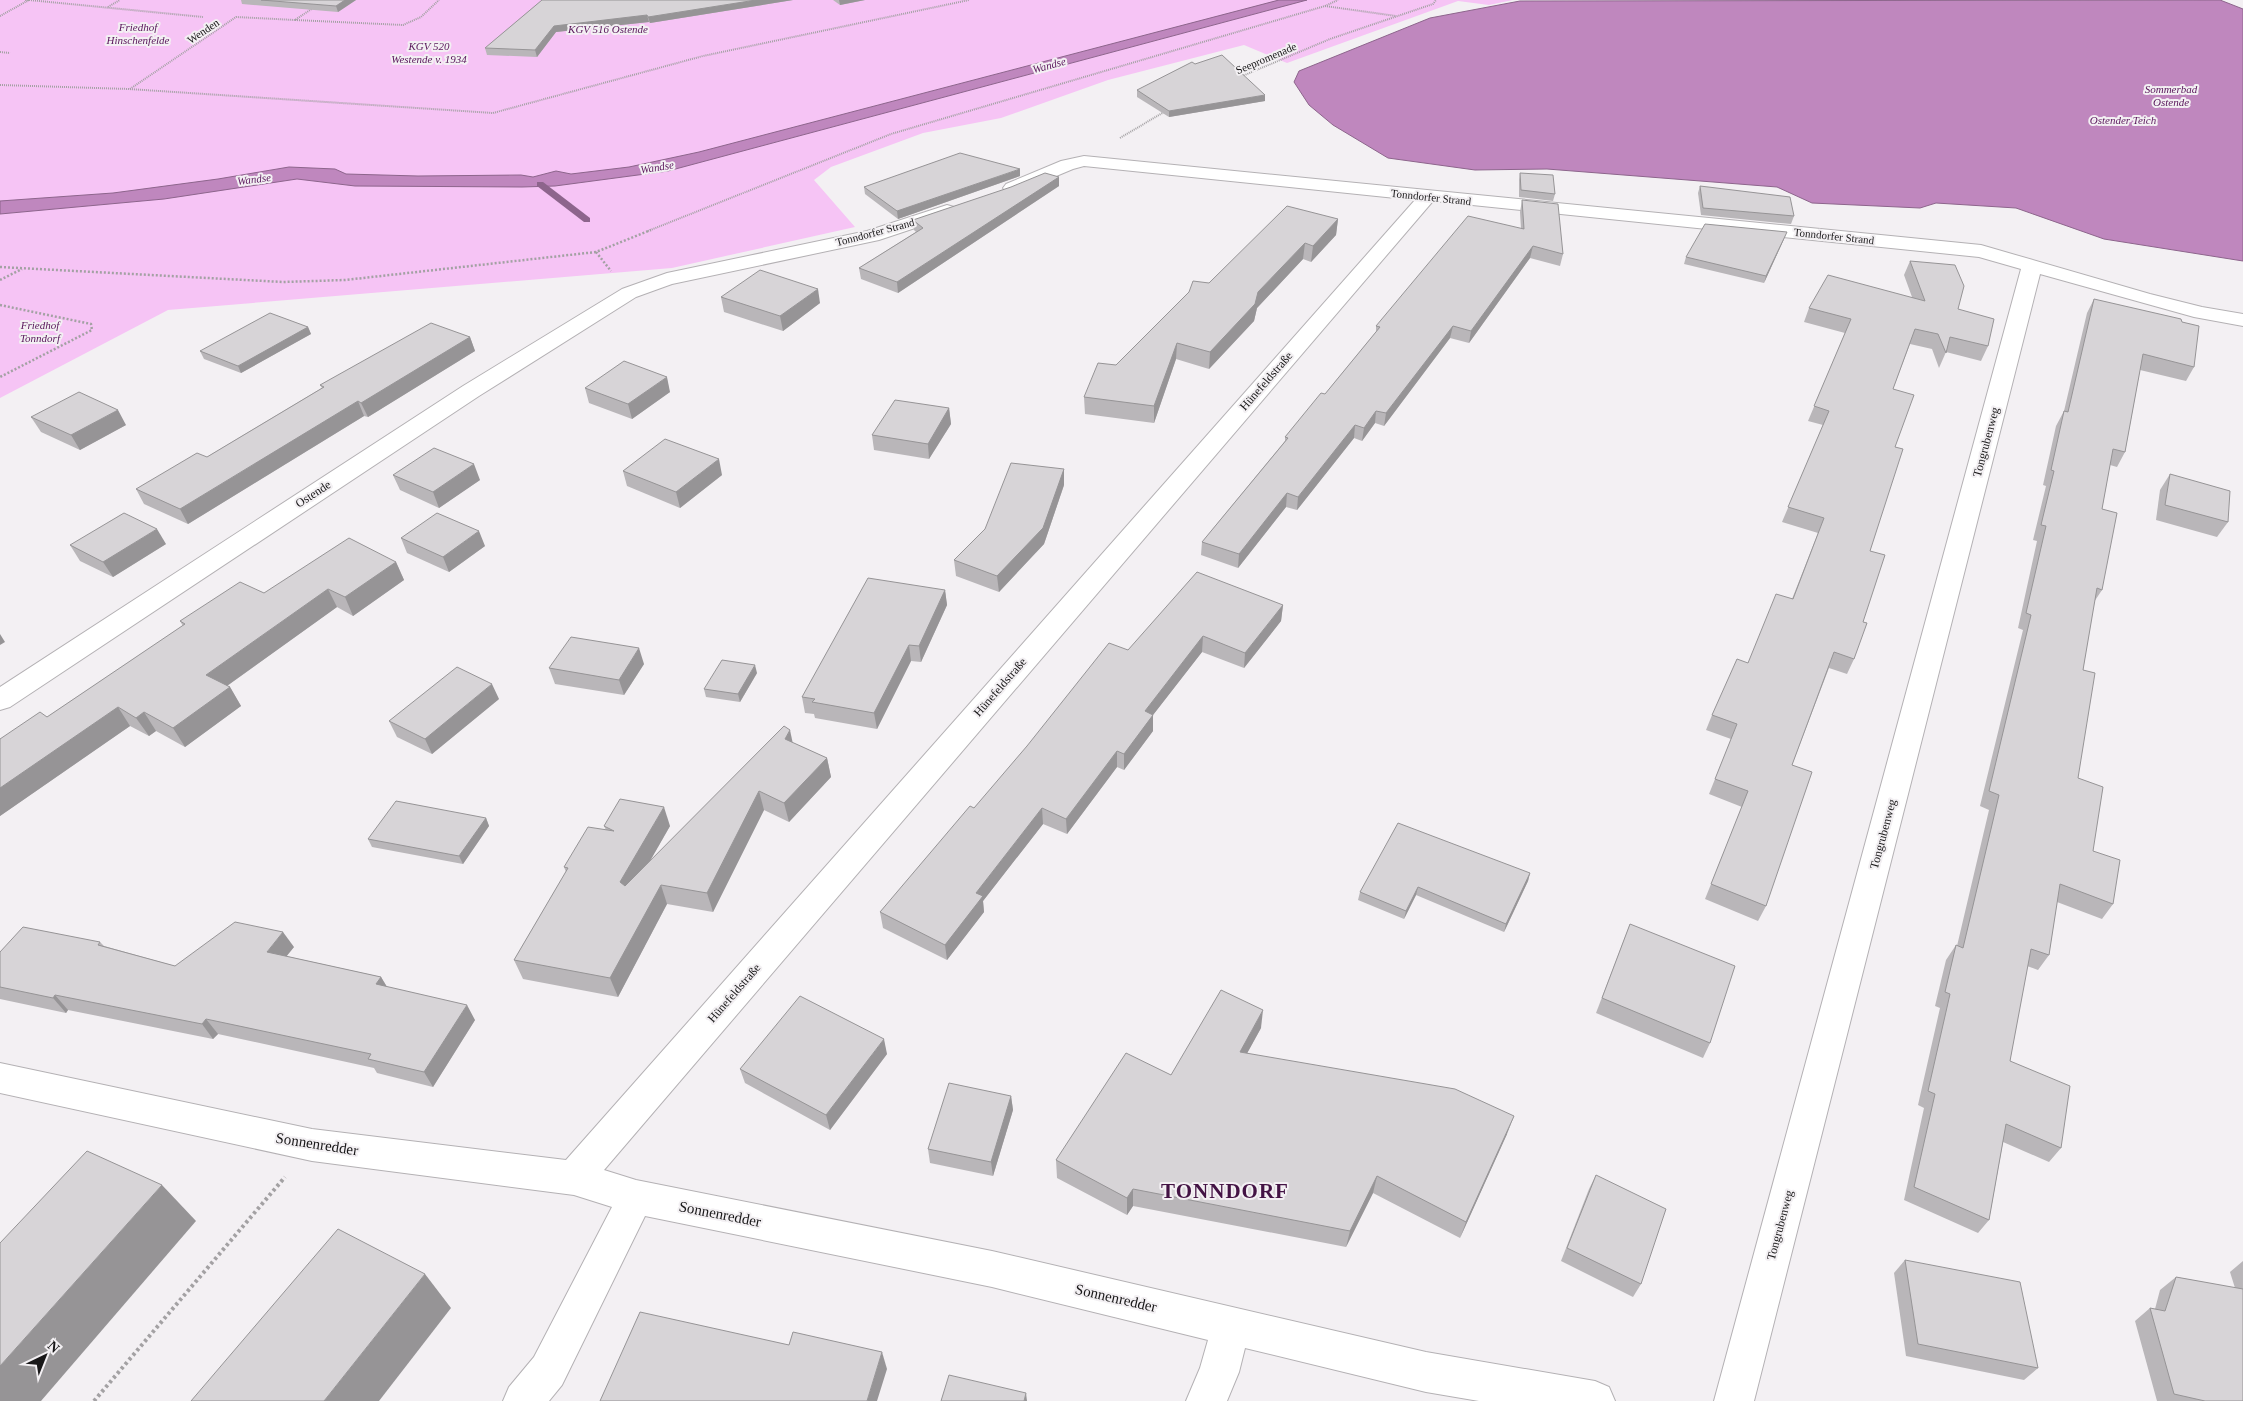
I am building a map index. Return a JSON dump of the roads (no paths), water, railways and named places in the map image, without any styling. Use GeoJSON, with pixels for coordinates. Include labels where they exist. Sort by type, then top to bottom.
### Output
{"type":"FeatureCollection","features":[{"type":"Feature","properties":{"kind":"street","name":"Tonndorfer Strand"},"geometry":{"type":"LineString","coordinates":[[995,194],[1067,165],[1084,161],[1427,197],[1981,251],[2201,313],[2243,320]]}},
{"type":"Feature","properties":{"kind":"street","name":"Hünefeldstraße"},"geometry":{"type":"LineString","coordinates":[[574,1178],[1427,197]]}},
{"type":"Feature","properties":{"kind":"street","name":"Tonndorfer Strand"},"geometry":{"type":"LineString","coordinates":[[629,293],[667,279],[872,236],[967,204]]}},
{"type":"Feature","properties":{"kind":"street","name":"Tongrubenweg"},"geometry":{"type":"LineString","coordinates":[[1734,1401],[2032,266]]}},
{"type":"Feature","properties":{"kind":"street","name":"Ostende"},"geometry":{"type":"LineString","coordinates":[[0,700],[471,391],[629,293]]}},
{"type":"Feature","properties":{"kind":"street","name":"Sonnenredder"},"geometry":{"type":"LineString","coordinates":[[0,1078],[312,1145],[574,1178],[636,1197],[992,1269],[1426,1372],[1595,1401]]}},
{"type":"Feature","properties":{"kind":"street"},"geometry":{"type":"LineString","coordinates":[[523,1401],[548,1372],[636,1197]]}},
{"type":"Feature","properties":{"kind":"street"},"geometry":{"type":"LineString","coordinates":[[1206,1401],[1219,1372],[1232,1325]]}},
{"type":"Feature","properties":{"kind":"water","name":"Wandse"},"geometry":{"type":"Polygon","coordinates":[[[1279,0],[1307,0],[668,171],[555,186],[522,187],[355,186],[297,179],[164,199],[0,214],[0,201],[113,193],[289,167],[335,169],[346,174],[418,176],[521,175],[533,177],[556,171],[571,174],[629,167],[699,152],[1279,0]]]}},
{"type":"Feature","properties":{"kind":"water","name":"Ostender Teich"},"geometry":{"type":"Polygon","coordinates":[[[2220,0],[2243,9],[2243,261],[2104,239],[2016,208],[1936,203],[1920,208],[1812,203],[1777,187],[1547,169],[1475,170],[1388,158],[1333,125],[1309,105],[1294,82],[1299,71],[1430,18],[1520,1],[2220,0]]]}},
{"type":"Feature","properties":{"kind":"waterway"},"geometry":{"type":"LineString","coordinates":[[540,184],[587,220]]}},
{"type":"Feature","properties":{"kind":"district","name":"TONNDORF"},"geometry":{"type":"Point","coordinates":[1225,1191]}},
{"type":"Feature","properties":{"kind":"park label","name":"KGV 516 Ostende"},"geometry":{"type":"Point","coordinates":[608,29]}},
{"type":"Feature","properties":{"kind":"park label","name":"Friedhof Hinschenfelde"},"geometry":{"type":"Point","coordinates":[138,33]}},
{"type":"Feature","properties":{"kind":"park label","name":"KGV 520 Westende v. 1934"},"geometry":{"type":"Point","coordinates":[429,52]}},
{"type":"Feature","properties":{"kind":"park label","name":"Sommerbad Ostende"},"geometry":{"type":"Point","coordinates":[2171,95]}},
{"type":"Feature","properties":{"kind":"park label","name":"Friedhof Tonndorf"},"geometry":{"type":"Point","coordinates":[40,331]}}]}
